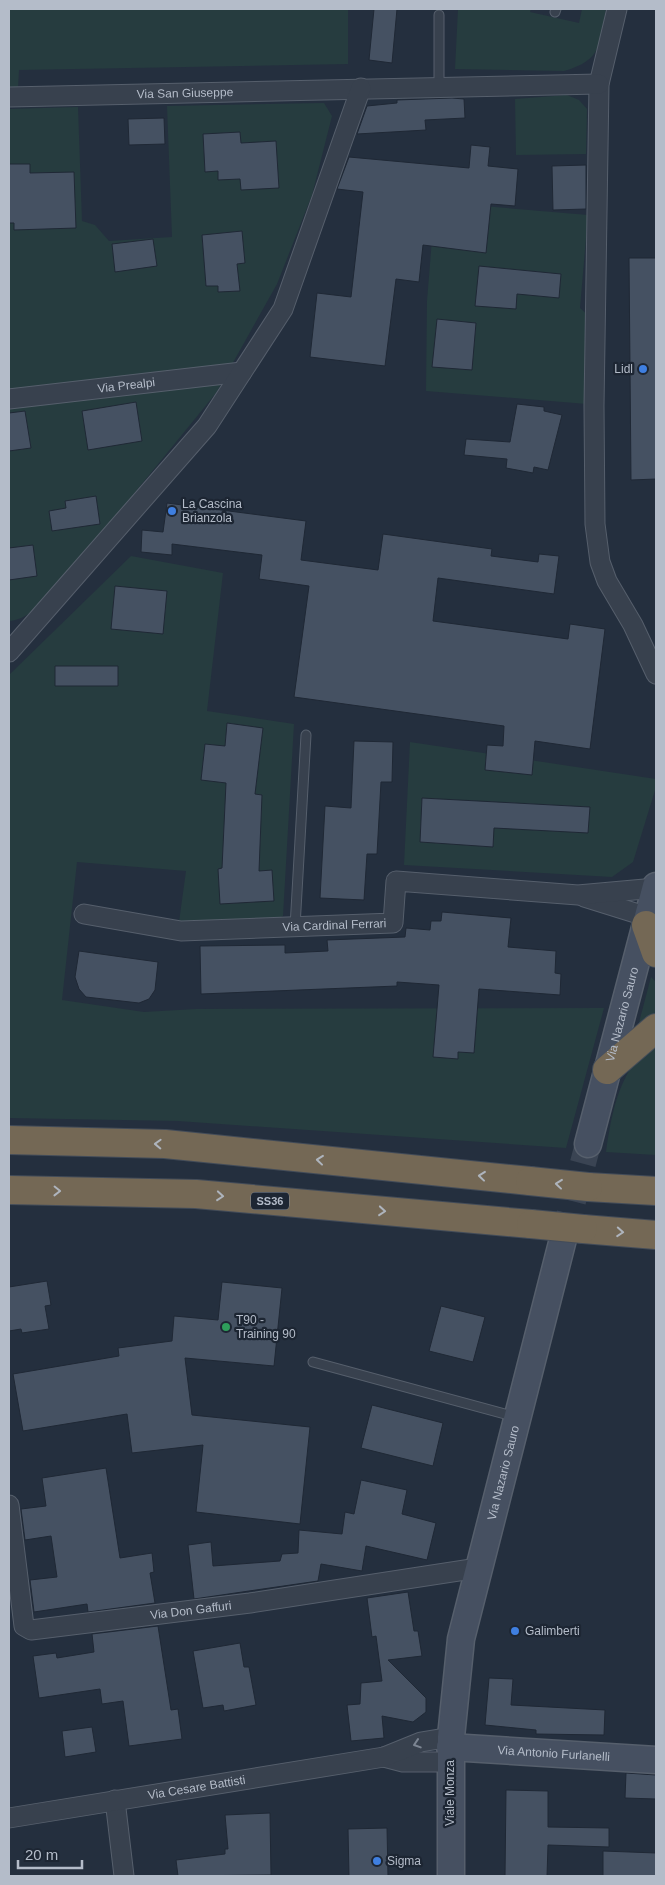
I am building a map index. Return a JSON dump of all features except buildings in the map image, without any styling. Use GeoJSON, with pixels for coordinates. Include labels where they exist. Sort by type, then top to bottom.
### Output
{"type":"FeatureCollection","features":[{"type":"Feature","properties":{"kind":"highway"},"geometry":{"type":"LineString","coordinates":[[647,921],[651,954]]}},
{"type":"Feature","properties":{"kind":"highway"},"geometry":{"type":"LineString","coordinates":[[607,1070],[656,1028]]}},
{"type":"Feature","properties":{"kind":"highway"},"geometry":{"type":"LineString","coordinates":[[9,1140],[165,1144],[588,1187],[656,1191]]}},
{"type":"Feature","properties":{"kind":"highway","name":"SS36"},"geometry":{"type":"LineString","coordinates":[[9,1190],[196,1194],[531,1224],[573,1234],[656,1235]]}},
{"type":"Feature","properties":{"kind":"main road"},"geometry":{"type":"LineString","coordinates":[[647,921],[656,887]]}},
{"type":"Feature","properties":{"kind":"main road","name":"Via Nazario Sauro"},"geometry":{"type":"LineString","coordinates":[[588,1144],[607,1070],[651,954]]}},
{"type":"Feature","properties":{"kind":"main road","name":"Via Nazario Sauro"},"geometry":{"type":"LineString","coordinates":[[452,1710],[462,1639],[478,1568],[517,1417],[573,1234]]}},
{"type":"Feature","properties":{"kind":"main road","name":"Viale Monza"},"geometry":{"type":"LineString","coordinates":[[451,1876],[450,1749],[452,1710]]}},
{"type":"Feature","properties":{"kind":"main road","name":"Via Antonio Furlanelli"},"geometry":{"type":"LineString","coordinates":[[450,1749],[656,1760]]}},
{"type":"Feature","properties":{"kind":"street"},"geometry":{"type":"LineString","coordinates":[[617,9],[599,84],[594,406],[595,524],[600,562],[607,581],[633,625],[656,674]]}},
{"type":"Feature","properties":{"kind":"street","name":"Via San Giuseppe"},"geometry":{"type":"LineString","coordinates":[[9,97],[599,84]]}},
{"type":"Feature","properties":{"kind":"street"},"geometry":{"type":"LineString","coordinates":[[9,651],[207,426],[283,309],[361,88]]}},
{"type":"Feature","properties":{"kind":"street","name":"Via Prealpi"},"geometry":{"type":"LineString","coordinates":[[9,399],[242,372]]}},
{"type":"Feature","properties":{"kind":"street"},"geometry":{"type":"LineString","coordinates":[[633,625],[656,643]]}},
{"type":"Feature","properties":{"kind":"street","name":"Via Cardinal Ferrari"},"geometry":{"type":"LineString","coordinates":[[84,914],[181,931],[393,922],[396,881],[578,894],[656,887]]}},
{"type":"Feature","properties":{"kind":"street","name":"Via Cardinal Ferrari"},"geometry":{"type":"LineString","coordinates":[[578,894],[647,921]]}},
{"type":"Feature","properties":{"kind":"street","name":"Via Don Gaffuri"},"geometry":{"type":"LineString","coordinates":[[9,1505],[24,1626],[31,1630],[250,1602],[478,1568]]}},
{"type":"Feature","properties":{"kind":"street","name":"Via Cesare Battisti"},"geometry":{"type":"LineString","coordinates":[[9,1818],[384,1757],[421,1742],[450,1749]]}},
{"type":"Feature","properties":{"kind":"street","name":"Via Cesare Battisti"},"geometry":{"type":"LineString","coordinates":[[384,1757],[403,1762],[450,1749]]}},
{"type":"Feature","properties":{"kind":"street"},"geometry":{"type":"LineString","coordinates":[[115,1800],[124,1876]]}},
{"type":"Feature","properties":{"kind":"lane"},"geometry":{"type":"LineString","coordinates":[[439,15],[439,88]]}},
{"type":"Feature","properties":{"kind":"lane"},"geometry":{"type":"LineString","coordinates":[[295,926],[306,734]]}},
{"type":"Feature","properties":{"kind":"lane"},"geometry":{"type":"LineString","coordinates":[[313,1362],[517,1417]]}},
{"type":"Feature","properties":{"kind":"green space"},"geometry":{"type":"Polygon","coordinates":[[[9,9],[348,9],[348,64],[19,70],[18,88],[9,88],[9,9]]]}},
{"type":"Feature","properties":{"kind":"green space"},"geometry":{"type":"Polygon","coordinates":[[[458,9],[531,9],[530,12],[579,23],[582,9],[606,9],[600,41],[593,56],[577,67],[564,71],[455,69],[458,9]]]}},
{"type":"Feature","properties":{"kind":"green space"},"geometry":{"type":"Polygon","coordinates":[[[567,95],[579,100],[587,109],[586,154],[516,155],[515,99],[567,95]]]}},
{"type":"Feature","properties":{"kind":"green space"},"geometry":{"type":"Polygon","coordinates":[[[324,103],[332,116],[312,195],[277,284],[216,393],[52,594],[27,615],[9,621],[9,109],[78,107],[82,221],[95,225],[109,241],[172,237],[167,106],[324,103]]]}},
{"type":"Feature","properties":{"kind":"green space"},"geometry":{"type":"Polygon","coordinates":[[[435,202],[588,215],[580,308],[591,318],[587,404],[426,391],[427,301],[435,202]]]}},
{"type":"Feature","properties":{"kind":"green space"},"geometry":{"type":"Polygon","coordinates":[[[131,556],[223,573],[207,711],[294,724],[283,916],[277,919],[179,922],[186,871],[77,862],[62,1000],[144,1012],[196,1009],[604,1008],[566,1148],[178,1121],[9,1118],[9,675],[131,556]]]}},
{"type":"Feature","properties":{"kind":"green space"},"geometry":{"type":"Polygon","coordinates":[[[410,742],[656,779],[656,787],[633,862],[612,877],[404,865],[410,742]]]}},
{"type":"Feature","properties":{"kind":"green space"},"geometry":{"type":"Polygon","coordinates":[[[651,977],[656,982],[656,1017],[637,1030],[651,977]]]}},
{"type":"Feature","properties":{"kind":"green space"},"geometry":{"type":"Polygon","coordinates":[[[656,1041],[656,1155],[606,1152],[615,1105],[626,1076],[634,1063],[656,1041]]]}},
{"type":"Feature","properties":{"kind":"tunnel"},"geometry":{"type":"LineString","coordinates":[[563,1239],[588,1144]]}},
{"type":"Feature","properties":{"kind":"place","name":"Lidl"},"geometry":{"type":"Point","coordinates":[643,369]}},
{"type":"Feature","properties":{"kind":"place","name":"La Cascina Brianzola"},"geometry":{"type":"Point","coordinates":[172,511]}},
{"type":"Feature","properties":{"kind":"place","name":"T90 - Training 90"},"geometry":{"type":"Point","coordinates":[226,1327]}},
{"type":"Feature","properties":{"kind":"place","name":"Galimberti"},"geometry":{"type":"Point","coordinates":[515,1631]}},
{"type":"Feature","properties":{"kind":"place","name":"Sigma"},"geometry":{"type":"Point","coordinates":[377,1861]}}]}
